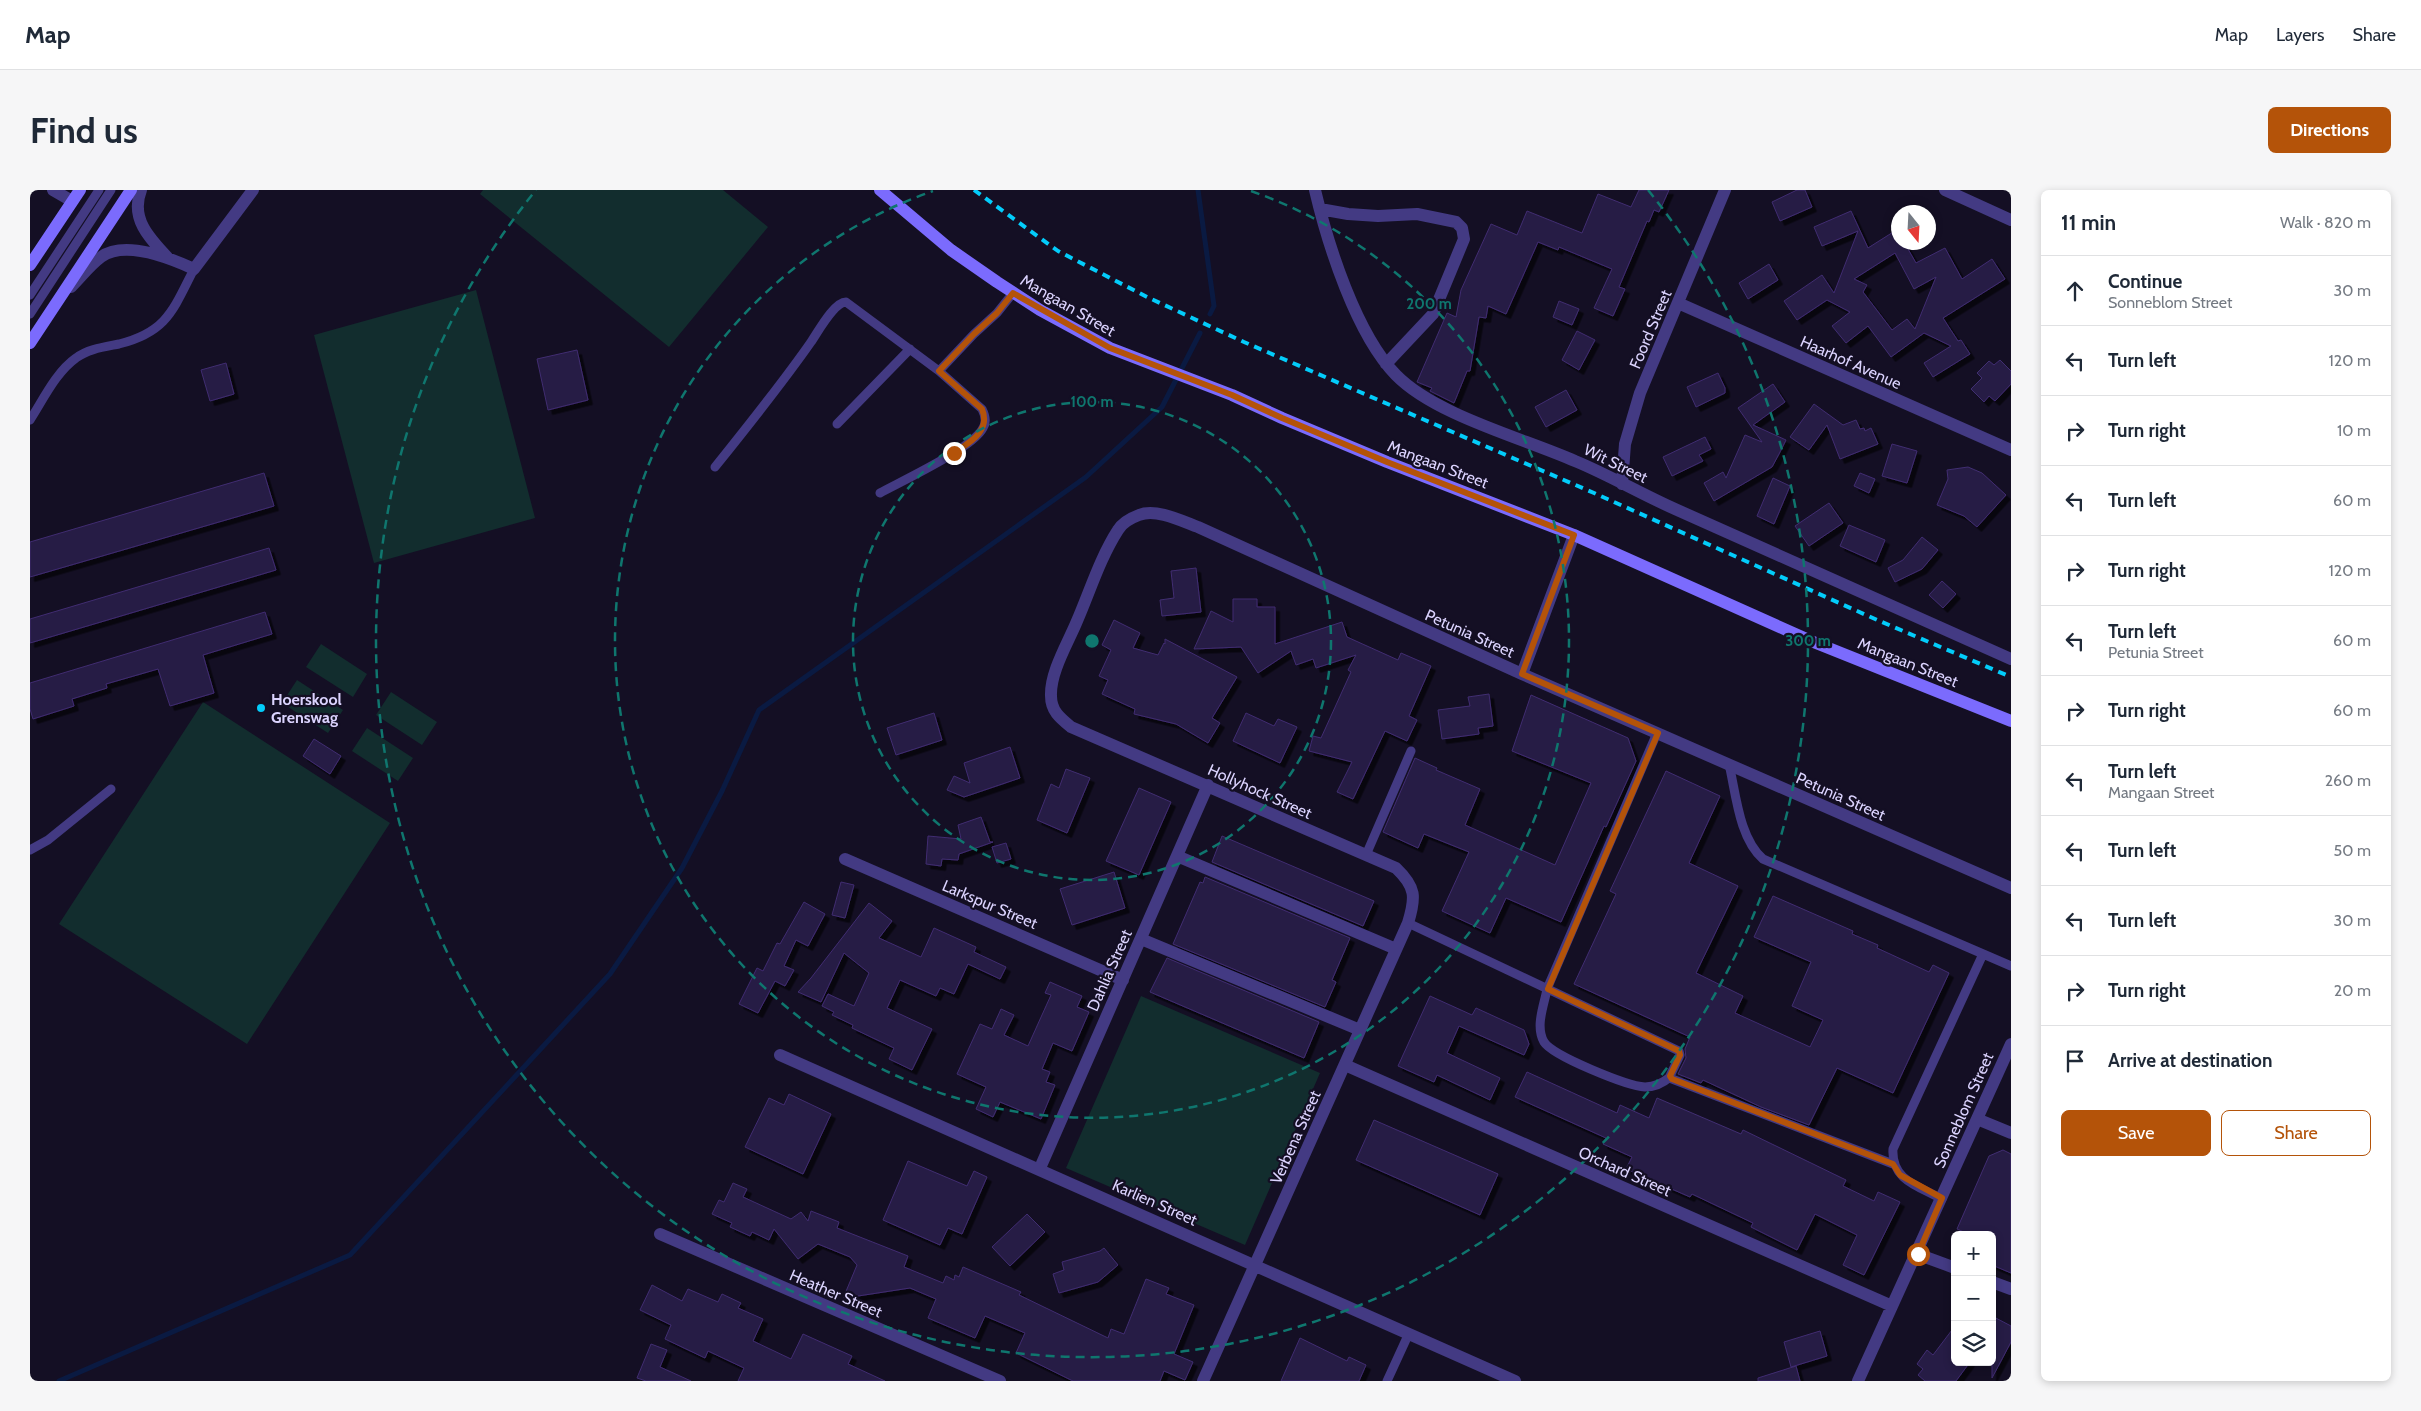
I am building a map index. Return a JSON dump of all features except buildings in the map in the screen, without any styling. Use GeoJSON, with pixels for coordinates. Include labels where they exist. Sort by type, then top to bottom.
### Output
{"type":"FeatureCollection","features":[{"type":"Feature","properties":{"kind":"street"},"geometry":{"type":"LineString","coordinates":[[54,190],[72,201]]}},
{"type":"Feature","properties":{"kind":"street"},"geometry":{"type":"LineString","coordinates":[[30,265],[80,190]]}},
{"type":"Feature","properties":{"kind":"street"},"geometry":{"type":"LineString","coordinates":[[30,343],[131,190]]}},
{"type":"Feature","properties":{"kind":"street"},"geometry":{"type":"LineString","coordinates":[[141,190],[137,211],[142,226],[167,257]]}},
{"type":"Feature","properties":{"kind":"street"},"geometry":{"type":"LineString","coordinates":[[63,294],[98,260],[114,251],[129,250],[167,257],[194,269],[253,190]]}},
{"type":"Feature","properties":{"kind":"street","name":"Mangaan Street"},"geometry":{"type":"LineString","coordinates":[[880,190],[951,250],[1013,293],[1110,348],[1232,395],[1387,462],[1574,535],[1812,641],[2011,721]]}},
{"type":"Feature","properties":{"kind":"street","name":"Wit Street"},"geometry":{"type":"LineString","coordinates":[[1315,190],[1351,303],[1386,364],[1407,385],[1452,411],[1574,460],[1622,484],[2011,659]]}},
{"type":"Feature","properties":{"kind":"street","name":"Foord Street"},"geometry":{"type":"LineString","coordinates":[[1622,484],[1625,444],[1640,393],[1726,190]]}},
{"type":"Feature","properties":{"kind":"street"},"geometry":{"type":"LineString","coordinates":[[1945,190],[2011,220]]}},
{"type":"Feature","properties":{"kind":"street"},"geometry":{"type":"LineString","coordinates":[[1320,209],[1348,214],[1378,216],[1417,214],[1456,222],[1462,228],[1464,239],[1433,314],[1386,364]]}},
{"type":"Feature","properties":{"kind":"street","name":"Haarhof Avenue"},"geometry":{"type":"LineString","coordinates":[[1678,303],[2011,450]]}},
{"type":"Feature","properties":{"kind":"street","name":"Petunia Street"},"geometry":{"type":"LineString","coordinates":[[1071,727],[1059,717],[1053,708],[1051,688],[1106,551],[1119,528],[1141,514],[1173,518],[1198,527],[1522,674],[2011,888]]}},
{"type":"Feature","properties":{"kind":"street"},"geometry":{"type":"LineString","coordinates":[[1522,674],[1574,535]]}},
{"type":"Feature","properties":{"kind":"street","name":"Hollyhock Street"},"geometry":{"type":"LineString","coordinates":[[1071,727],[1396,868],[1408,879],[1413,890],[1414,905]]}},
{"type":"Feature","properties":{"kind":"street","name":"Dahlia Street"},"geometry":{"type":"LineString","coordinates":[[1040,1168],[1208,785]]}},
{"type":"Feature","properties":{"kind":"street"},"geometry":{"type":"LineString","coordinates":[[1177,856],[1396,949]]}},
{"type":"Feature","properties":{"kind":"street","name":"Larkspur Street"},"geometry":{"type":"LineString","coordinates":[[845,859],[1123,980]]}},
{"type":"Feature","properties":{"kind":"street","name":"Verbena Street"},"geometry":{"type":"LineString","coordinates":[[1203,1381],[1408,923],[1414,905]]}},
{"type":"Feature","properties":{"kind":"street"},"geometry":{"type":"LineString","coordinates":[[1141,939],[1360,1030]]}},
{"type":"Feature","properties":{"kind":"street","name":"Sonneblom Street"},"geometry":{"type":"LineString","coordinates":[[1858,1381],[1918,1254],[2011,1044]]}},
{"type":"Feature","properties":{"kind":"street","name":"Karlien Street"},"geometry":{"type":"LineString","coordinates":[[780,1055],[1040,1168],[1515,1381]]}},
{"type":"Feature","properties":{"kind":"street","name":"Orchard Street"},"geometry":{"type":"LineString","coordinates":[[1345,1065],[1892,1306]]}},
{"type":"Feature","properties":{"kind":"street"},"geometry":{"type":"LineString","coordinates":[[1977,1119],[2011,1133]]}},
{"type":"Feature","properties":{"kind":"street","name":"Heather Street"},"geometry":{"type":"LineString","coordinates":[[660,1234],[1000,1381]]}},
{"type":"Feature","properties":{"kind":"street"},"geometry":{"type":"LineString","coordinates":[[1918,1254],[1951,1266]]}},
{"type":"Feature","properties":{"kind":"street"},"geometry":{"type":"LineString","coordinates":[[1996,1283],[2011,1289]]}},
{"type":"Feature","properties":{"kind":"lane"},"geometry":{"type":"LineString","coordinates":[[30,295],[99,190]]}},
{"type":"Feature","properties":{"kind":"lane"},"geometry":{"type":"LineString","coordinates":[[30,314],[111,190]]}},
{"type":"Feature","properties":{"kind":"lane"},"geometry":{"type":"LineString","coordinates":[[30,420],[64,368],[76,358],[88,351],[148,334],[162,326],[175,307],[194,269]]}},
{"type":"Feature","properties":{"kind":"lane"},"geometry":{"type":"LineString","coordinates":[[939,371],[997,313],[1013,293]]}},
{"type":"Feature","properties":{"kind":"lane"},"geometry":{"type":"LineString","coordinates":[[715,467],[787,376],[830,315],[842,302],[850,303],[939,371],[982,409],[985,417],[984,428],[954,453],[880,493]]}},
{"type":"Feature","properties":{"kind":"lane"},"geometry":{"type":"LineString","coordinates":[[837,424],[910,349]]}},
{"type":"Feature","properties":{"kind":"lane"},"geometry":{"type":"LineString","coordinates":[[1408,923],[1548,989],[1679,1051],[1680,1055],[1670,1077],[1662,1083],[1645,1087],[1625,1083],[1556,1054],[1544,1042],[1539,1028],[1548,989],[1658,733]]}},
{"type":"Feature","properties":{"kind":"lane"},"geometry":{"type":"LineString","coordinates":[[1366,855],[1411,751]]}},
{"type":"Feature","properties":{"kind":"lane"},"geometry":{"type":"LineString","coordinates":[[1728,764],[1746,832],[1756,853],[1764,859],[2011,966]]}},
{"type":"Feature","properties":{"kind":"lane"},"geometry":{"type":"LineString","coordinates":[[30,850],[48,840],[111,789]]}},
{"type":"Feature","properties":{"kind":"lane"},"geometry":{"type":"LineString","coordinates":[[1942,1198],[1900,1175],[1893,1164],[1892,1149],[1982,954]]}},
{"type":"Feature","properties":{"kind":"lane"},"geometry":{"type":"LineString","coordinates":[[1670,1077],[1786,1124],[1893,1164]]}},
{"type":"Feature","properties":{"kind":"lane"},"geometry":{"type":"LineString","coordinates":[[1387,1381],[1409,1334]]}},
{"type":"Feature","properties":{"kind":"green space"},"geometry":{"type":"Polygon","coordinates":[[[483,190],[723,190],[768,227],[669,347],[480,194],[483,190]]]}},
{"type":"Feature","properties":{"kind":"green space"},"geometry":{"type":"Polygon","coordinates":[[[476,290],[535,518],[374,563],[314,335],[476,290]]]}},
{"type":"Feature","properties":{"kind":"green space"},"geometry":{"type":"Polygon","coordinates":[[[321,644],[367,674],[353,697],[306,667],[321,644]]]}},
{"type":"Feature","properties":{"kind":"green space"},"geometry":{"type":"Polygon","coordinates":[[[297,680],[343,710],[328,733],[282,703],[297,680]]]}},
{"type":"Feature","properties":{"kind":"green space"},"geometry":{"type":"Polygon","coordinates":[[[391,692],[437,722],[422,745],[376,715],[391,692]]]}},
{"type":"Feature","properties":{"kind":"green space"},"geometry":{"type":"Polygon","coordinates":[[[203,702],[390,823],[247,1044],[59,924],[203,702]]]}},
{"type":"Feature","properties":{"kind":"green space"},"geometry":{"type":"Polygon","coordinates":[[[367,728],[413,758],[398,781],[352,751],[367,728]]]}},
{"type":"Feature","properties":{"kind":"green space"},"geometry":{"type":"Polygon","coordinates":[[[1141,996],[1320,1073],[1245,1245],[1066,1168],[1141,996]]]}},
{"type":"Feature","properties":{"kind":"waterway"},"geometry":{"type":"LineString","coordinates":[[1198,190],[1214,306],[1210,314]]}},
{"type":"Feature","properties":{"kind":"waterway"},"geometry":{"type":"LineString","coordinates":[[59,1381],[350,1255],[610,974],[682,868],[722,791],[759,710],[1086,477],[1162,407],[1200,333]]}},
{"type":"Feature","properties":{"kind":"railway"},"geometry":{"type":"LineString","coordinates":[[974,190],[1058,251],[1147,297],[1244,342],[1594,493],[1875,619],[2011,677]]}},
{"type":"Feature","properties":{"kind":"place","name":"Hoerskool Grenswag"},"geometry":{"type":"Point","coordinates":[261,708]}},
{"type":"Feature","properties":{"kind":"route"},"geometry":{"type":"LineString","coordinates":[[954,453],[984,428],[985,417],[982,409],[939,371],[997,313],[1013,293],[1110,348],[1232,395],[1387,462],[1574,535],[1522,674],[1658,733],[1548,989],[1679,1051],[1680,1055],[1670,1078],[1893,1164],[1895,1170],[1900,1175],[1942,1198],[1918,1254]]}}]}
